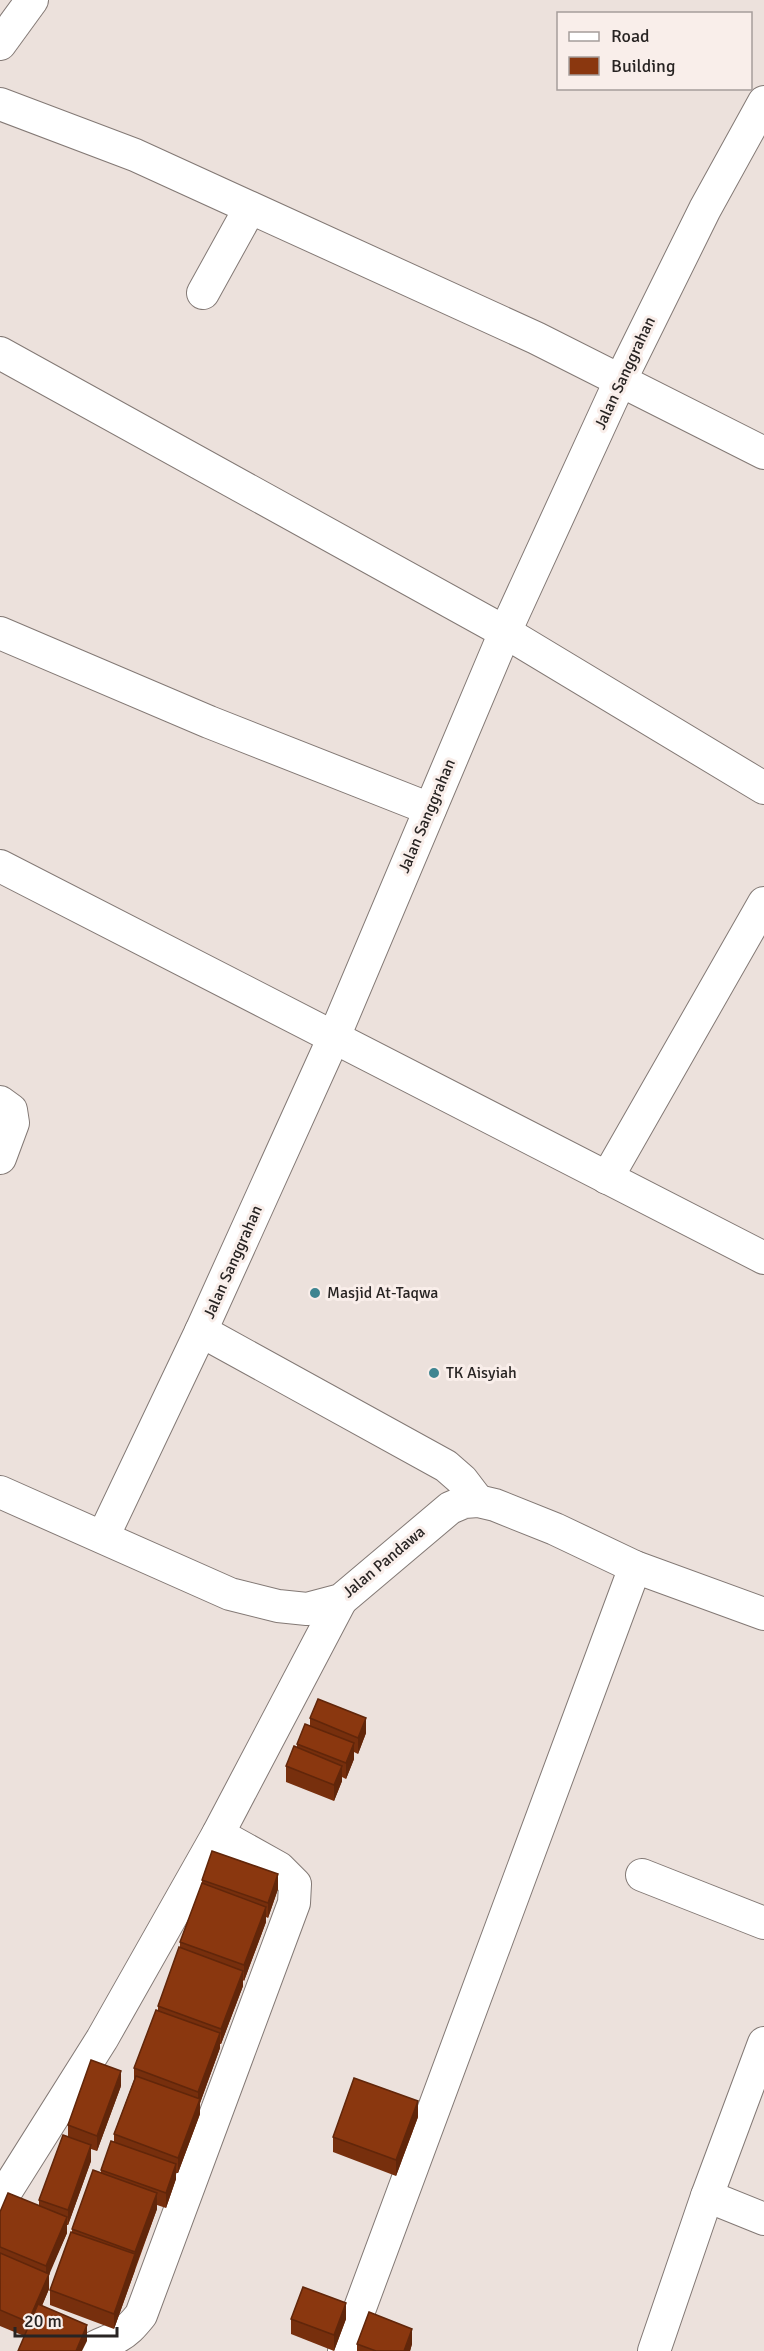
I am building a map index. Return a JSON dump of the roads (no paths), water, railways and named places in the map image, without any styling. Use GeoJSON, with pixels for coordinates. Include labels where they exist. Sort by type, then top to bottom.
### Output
{"type":"FeatureCollection","features":[{"type":"Feature","properties":{"kind":"street"},"geometry":{"type":"LineString","coordinates":[[0,44],[32,0]]}},
{"type":"Feature","properties":{"kind":"street","name":"Jalan Sanggrahan"},"geometry":{"type":"LineString","coordinates":[[103,1537],[201,1331],[334,1037],[505,633],[621,379],[705,208],[764,102]]}},
{"type":"Feature","properties":{"kind":"street"},"geometry":{"type":"LineString","coordinates":[[0,104],[135,155],[536,338],[764,453]]}},
{"type":"Feature","properties":{"kind":"street"},"geometry":{"type":"LineString","coordinates":[[203,293],[250,208]]}},
{"type":"Feature","properties":{"kind":"street"},"geometry":{"type":"LineString","coordinates":[[0,353],[505,633],[764,788]]}},
{"type":"Feature","properties":{"kind":"street"},"geometry":{"type":"LineString","coordinates":[[0,633],[209,722],[430,809]]}},
{"type":"Feature","properties":{"kind":"street"},"geometry":{"type":"LineString","coordinates":[[0,866],[764,1258]]}},
{"type":"Feature","properties":{"kind":"street"},"geometry":{"type":"LineString","coordinates":[[607,1178],[764,903]]}},
{"type":"Feature","properties":{"kind":"street"},"geometry":{"type":"LineString","coordinates":[[0,1102],[11,1110],[14,1118],[0,1158]]}},
{"type":"Feature","properties":{"kind":"street"},"geometry":{"type":"LineString","coordinates":[[201,1331],[446,1466],[462,1480],[478,1501],[495,1505],[555,1529],[635,1567],[764,1614]]}},
{"type":"Feature","properties":{"kind":"street","name":"Jalan Pandawa"},"geometry":{"type":"LineString","coordinates":[[0,1492],[230,1594],[278,1606],[307,1609],[341,1600],[450,1508],[464,1502],[478,1501]]}},
{"type":"Feature","properties":{"kind":"street"},"geometry":{"type":"LineString","coordinates":[[344,2351],[635,1567]]}},
{"type":"Feature","properties":{"kind":"street"},"geometry":{"type":"LineString","coordinates":[[0,2201],[102,2040],[218,1834],[341,1600]]}},
{"type":"Feature","properties":{"kind":"street"},"geometry":{"type":"LineString","coordinates":[[89,2351],[96,2345],[116,2338],[131,2328],[141,2315],[294,1903],[294,1884],[279,1868],[218,1834]]}},
{"type":"Feature","properties":{"kind":"street"},"geometry":{"type":"LineString","coordinates":[[642,1875],[764,1923]]}},
{"type":"Feature","properties":{"kind":"street"},"geometry":{"type":"LineString","coordinates":[[654,2351],[707,2196],[764,2043]]}},
{"type":"Feature","properties":{"kind":"street"},"geometry":{"type":"LineString","coordinates":[[707,2196],[764,2219]]}},
{"type":"Feature","properties":{"kind":"place","name":"Masjid At-Taqwa"},"geometry":{"type":"Point","coordinates":[315,1293]}},
{"type":"Feature","properties":{"kind":"place","name":"TK Aisyiah"},"geometry":{"type":"Point","coordinates":[434,1373]}}]}
